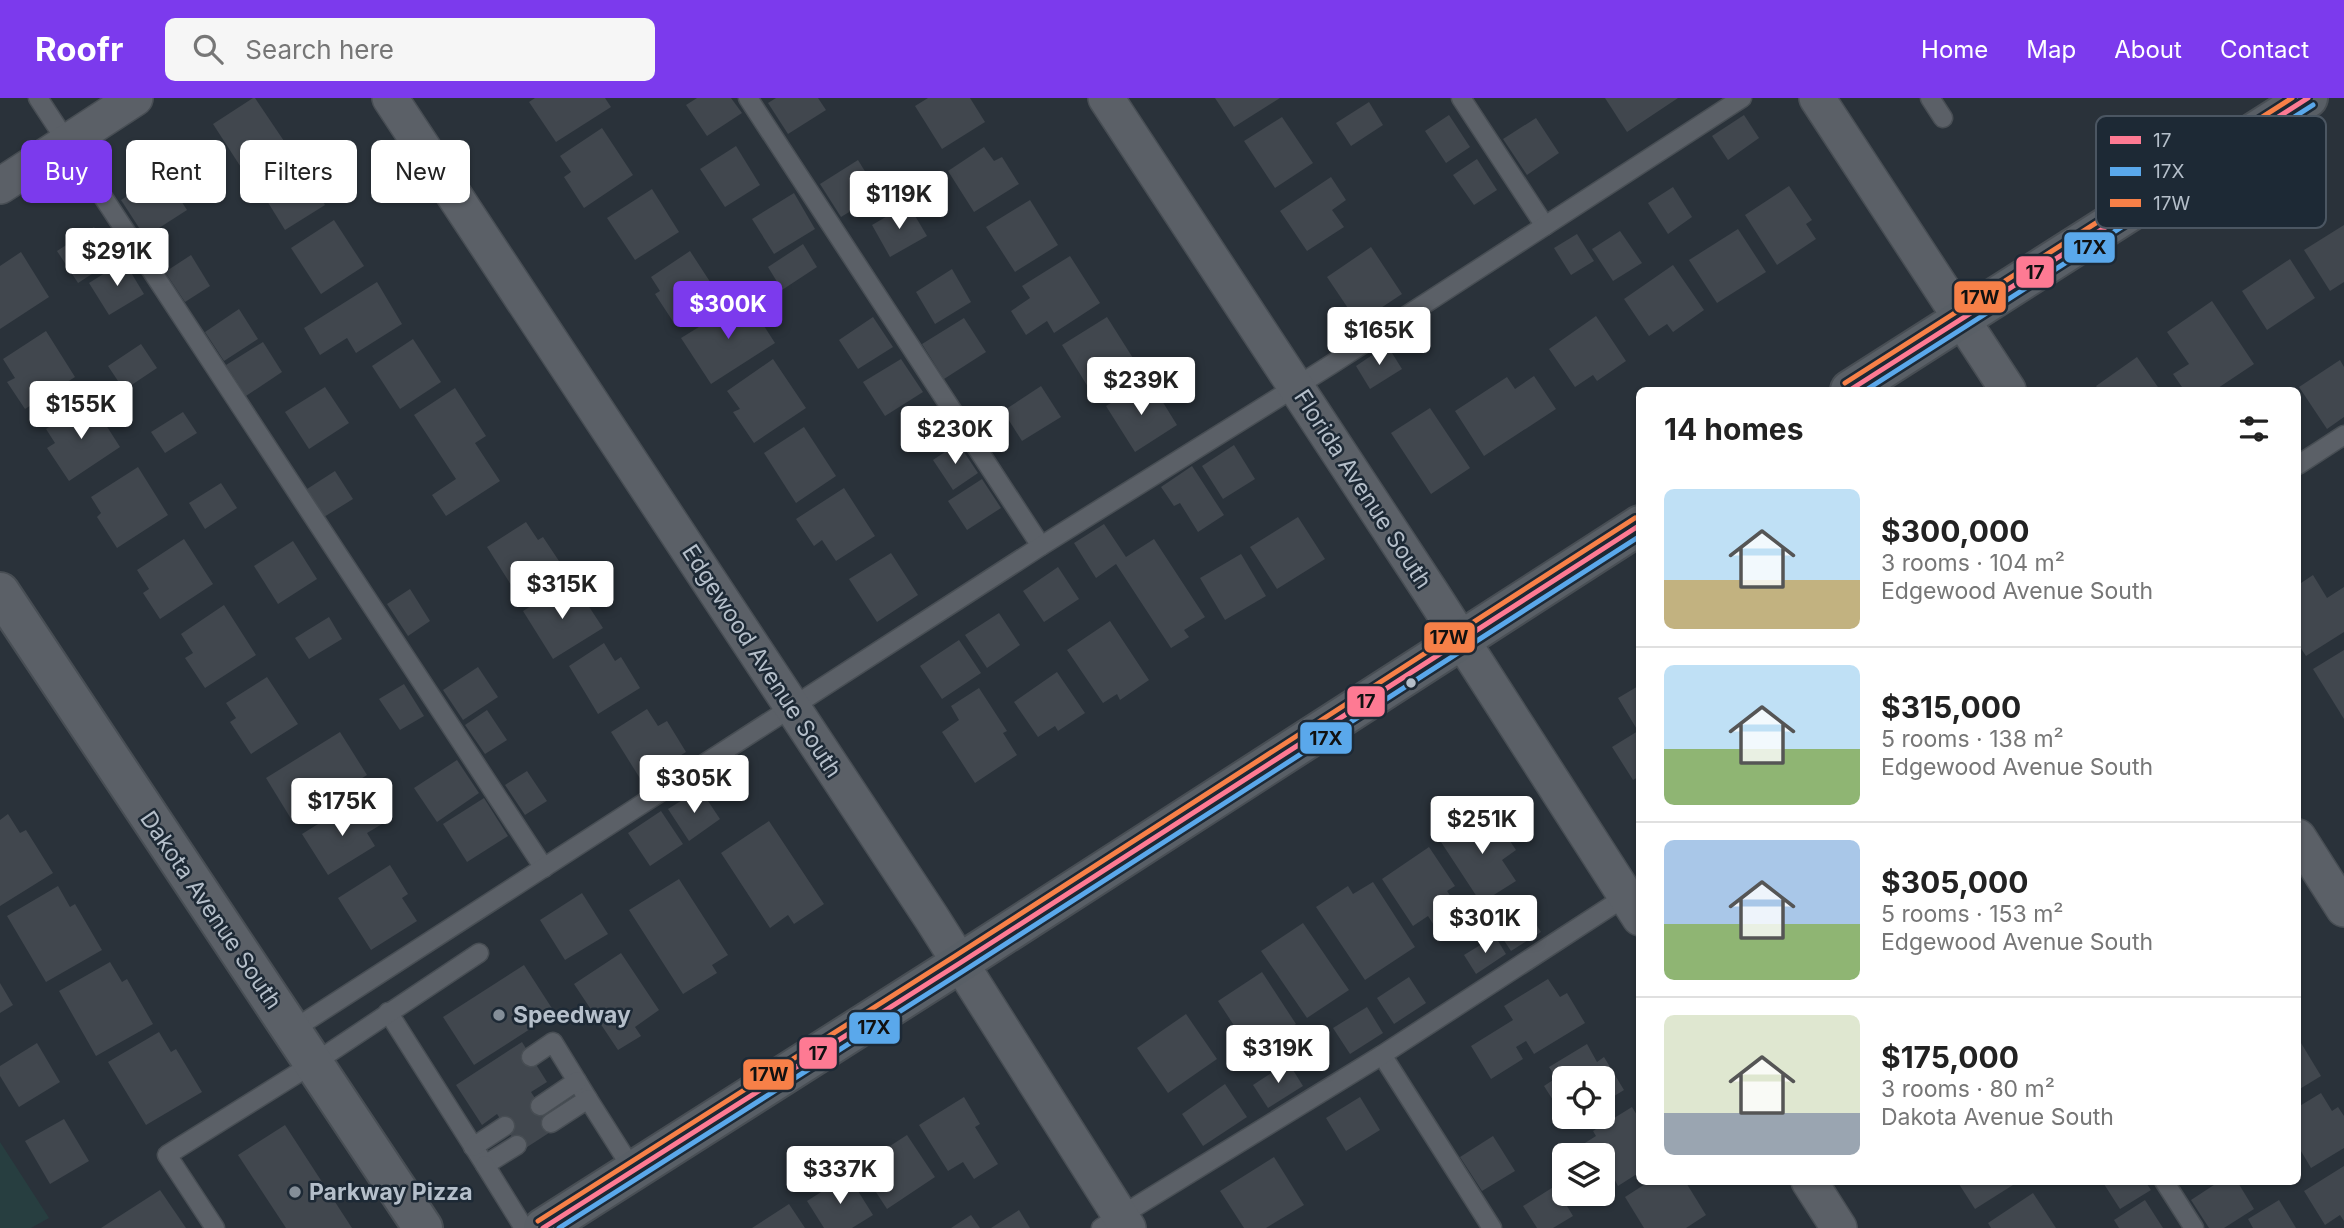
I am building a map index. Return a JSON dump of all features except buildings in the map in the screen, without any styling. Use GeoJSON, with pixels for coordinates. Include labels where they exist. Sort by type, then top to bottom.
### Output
{"type":"FeatureCollection","features":[{"type":"Feature","properties":{"kind":"main road"},"geometry":{"type":"LineString","coordinates":[[2280,116],[2308,98]]}},
{"type":"Feature","properties":{"kind":"main road"},"geometry":{"type":"LineString","coordinates":[[1855,387],[2104,228]]}},
{"type":"Feature","properties":{"kind":"main road"},"geometry":{"type":"LineString","coordinates":[[543,1228],[1636,528]]}},
{"type":"Feature","properties":{"kind":"street"},"geometry":{"type":"LineString","coordinates":[[70,140],[135,98]]}},
{"type":"Feature","properties":{"kind":"street","name":"Edgewood Avenue South"},"geometry":{"type":"LineString","coordinates":[[390,98],[960,963],[1116,1224]]}},
{"type":"Feature","properties":{"kind":"street","name":"Florida Avenue South"},"geometry":{"type":"LineString","coordinates":[[1106,98],[1635,900]]}},
{"type":"Feature","properties":{"kind":"street"},"geometry":{"type":"LineString","coordinates":[[1817,98],[2006,387]]}},
{"type":"Feature","properties":{"kind":"street"},"geometry":{"type":"LineString","coordinates":[[0,186],[21,172]]}},
{"type":"Feature","properties":{"kind":"street","name":"Dakota Avenue South"},"geometry":{"type":"LineString","coordinates":[[0,592],[423,1228]]}},
{"type":"Feature","properties":{"kind":"street"},"geometry":{"type":"LineString","coordinates":[[2301,842],[2344,909]]}},
{"type":"Feature","properties":{"kind":"street"},"geometry":{"type":"LineString","coordinates":[[1812,1185],[1839,1228]]}},
{"type":"Feature","properties":{"kind":"lane"},"geometry":{"type":"LineString","coordinates":[[38,98],[66,140]]}},
{"type":"Feature","properties":{"kind":"lane"},"geometry":{"type":"LineString","coordinates":[[748,98],[1041,545]]}},
{"type":"Feature","properties":{"kind":"lane"},"geometry":{"type":"LineString","coordinates":[[1461,98],[1545,226]]}},
{"type":"Feature","properties":{"kind":"lane"},"geometry":{"type":"LineString","coordinates":[[291,1031],[1041,545],[1295,386],[1742,98]]}},
{"type":"Feature","properties":{"kind":"lane"},"geometry":{"type":"LineString","coordinates":[[1930,98],[1943,118]]}},
{"type":"Feature","properties":{"kind":"lane"},"geometry":{"type":"LineString","coordinates":[[107,203],[544,868]]}},
{"type":"Feature","properties":{"kind":"lane"},"geometry":{"type":"LineString","coordinates":[[2301,463],[2344,436]]}},
{"type":"Feature","properties":{"kind":"lane"},"geometry":{"type":"LineString","coordinates":[[1116,1224],[1382,1055],[1635,900]]}},
{"type":"Feature","properties":{"kind":"lane"},"geometry":{"type":"LineString","coordinates":[[215,1228],[167,1155],[314,1063],[479,953]]}},
{"type":"Feature","properties":{"kind":"lane"},"geometry":{"type":"LineString","coordinates":[[388,1012],[524,1228]]}},
{"type":"Feature","properties":{"kind":"lane"},"geometry":{"type":"LineString","coordinates":[[531,1057],[553,1042],[633,1170]]}},
{"type":"Feature","properties":{"kind":"lane"},"geometry":{"type":"LineString","coordinates":[[1382,1055],[1492,1228]]}},
{"type":"Feature","properties":{"kind":"lane"},"geometry":{"type":"LineString","coordinates":[[540,1105],[577,1081]]}},
{"type":"Feature","properties":{"kind":"lane"},"geometry":{"type":"LineString","coordinates":[[551,1123],[588,1099]]}},
{"type":"Feature","properties":{"kind":"lane"},"geometry":{"type":"LineString","coordinates":[[450,1111],[466,1101]]}},
{"type":"Feature","properties":{"kind":"lane"},"geometry":{"type":"LineString","coordinates":[[473,1147],[505,1126]]}},
{"type":"Feature","properties":{"kind":"lane"},"geometry":{"type":"LineString","coordinates":[[485,1166],[517,1145]]}},
{"type":"Feature","properties":{"kind":"lane"},"geometry":{"type":"LineString","coordinates":[[2167,1185],[2194,1228]]}},
{"type":"Feature","properties":{"kind":"green space"},"geometry":{"type":"Polygon","coordinates":[[[0,1142],[49,1218],[31,1228],[0,1228],[0,1142]]]}},
{"type":"Feature","properties":{"kind":"transit line","name":"17W"},"geometry":{"type":"LineString","coordinates":[[2264,116],[2292,98]]}},
{"type":"Feature","properties":{"kind":"transit line","name":"17"},"geometry":{"type":"LineString","coordinates":[[2280,116],[2308,98]]}},
{"type":"Feature","properties":{"kind":"transit line","name":"17X"},"geometry":{"type":"LineString","coordinates":[[2296,116],[2313,105]]}},
{"type":"Feature","properties":{"kind":"transit line","name":"17W"},"geometry":{"type":"LineString","coordinates":[[1845,383],[2096,223]]}},
{"type":"Feature","properties":{"kind":"transit line","name":"17"},"geometry":{"type":"LineString","coordinates":[[1855,387],[2104,228]]}},
{"type":"Feature","properties":{"kind":"transit line","name":"17X"},"geometry":{"type":"LineString","coordinates":[[1871,387],[2120,228]]}},
{"type":"Feature","properties":{"kind":"transit line","name":"17W"},"geometry":{"type":"LineString","coordinates":[[538,1221],[1635,518]]}},
{"type":"Feature","properties":{"kind":"transit line","name":"17"},"geometry":{"type":"LineString","coordinates":[[543,1228],[1636,528]]}},
{"type":"Feature","properties":{"kind":"transit line","name":"17X"},"geometry":{"type":"LineString","coordinates":[[559,1228],[1636,539]]}},
{"type":"Feature","properties":{"kind":"place","name":"Speedway"},"geometry":{"type":"Point","coordinates":[499,1015]}},
{"type":"Feature","properties":{"kind":"place","name":"Parkway Pizza"},"geometry":{"type":"Point","coordinates":[295,1192]}}]}
